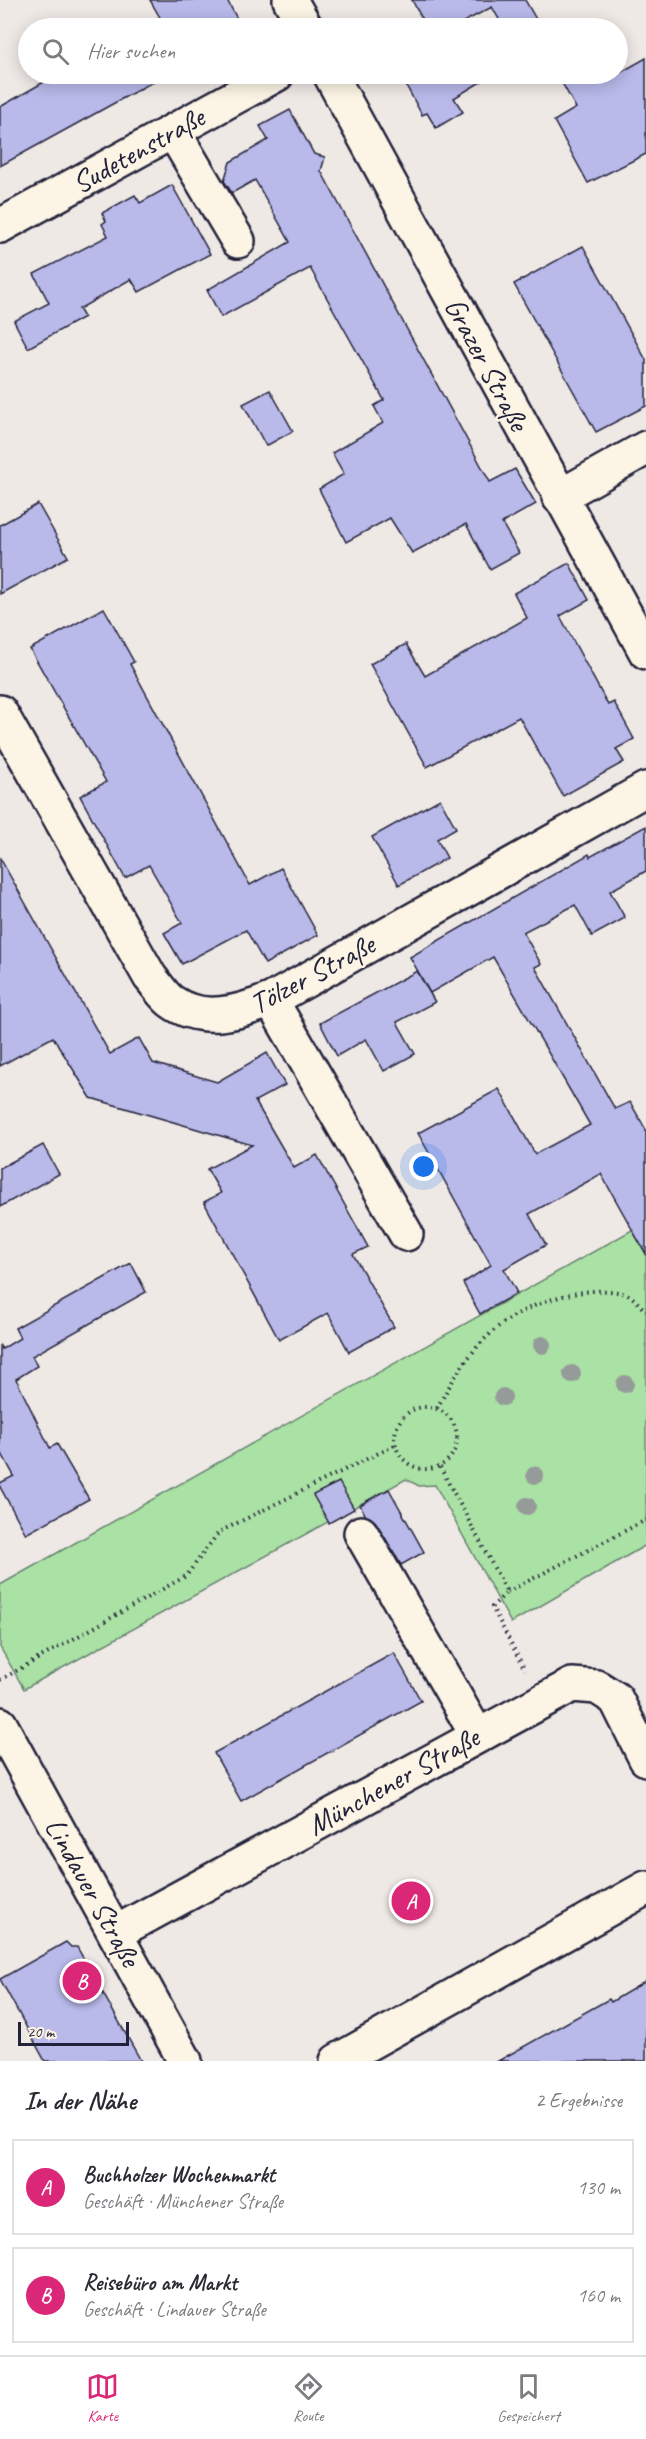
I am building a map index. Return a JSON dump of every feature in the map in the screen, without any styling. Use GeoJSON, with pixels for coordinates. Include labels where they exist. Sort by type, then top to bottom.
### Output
{"type":"FeatureCollection","features":[{"type":"Feature","properties":{"kind":"street"},"geometry":{"type":"LineString","coordinates":[[290,0],[300,18]]}},
{"type":"Feature","properties":{"kind":"street","name":"Sudetenstraße"},"geometry":{"type":"LineString","coordinates":[[0,226],[259,84]]}},
{"type":"Feature","properties":{"kind":"street","name":"Grazer Straße"},"geometry":{"type":"LineString","coordinates":[[335,84],[559,497],[646,652]]}},
{"type":"Feature","properties":{"kind":"street"},"geometry":{"type":"LineString","coordinates":[[173,131],[238,241]]}},
{"type":"Feature","properties":{"kind":"street"},"geometry":{"type":"LineString","coordinates":[[559,497],[646,448]]}},
{"type":"Feature","properties":{"kind":"street","name":"Tölzer Straße"},"geometry":{"type":"LineString","coordinates":[[0,712],[150,977],[172,1002],[194,1011],[215,1015],[237,1013],[271,1000],[646,789]]}},
{"type":"Feature","properties":{"kind":"street"},"geometry":{"type":"LineString","coordinates":[[271,1000],[406,1234]]}},
{"type":"Feature","properties":{"kind":"street"},"geometry":{"type":"LineString","coordinates":[[361,1533],[477,1735]]}},
{"type":"Feature","properties":{"kind":"street","name":"Münchener Straße"},"geometry":{"type":"LineString","coordinates":[[115,1932],[572,1685],[597,1688],[616,1699],[646,1759]]}},
{"type":"Feature","properties":{"kind":"street","name":"Lindauer Straße"},"geometry":{"type":"LineString","coordinates":[[0,1724],[185,2061]]}},
{"type":"Feature","properties":{"kind":"street"},"geometry":{"type":"LineString","coordinates":[[337,2061],[646,1888]]}},
{"type":"Feature","properties":{"kind":"path"},"geometry":{"type":"LineString","coordinates":[[437,1408],[467,1359],[491,1333],[519,1314],[569,1294],[596,1289],[628,1294],[646,1311]]}},
{"type":"Feature","properties":{"kind":"path"},"geometry":{"type":"LineString","coordinates":[[428,1406],[437,1408],[452,1420],[458,1438],[453,1455],[440,1467],[426,1470],[416,1468],[407,1463],[395,1445],[397,1426],[409,1412],[428,1406]]}},
{"type":"Feature","properties":{"kind":"path"},"geometry":{"type":"LineString","coordinates":[[0,1680],[186,1576],[219,1532],[395,1445]]}},
{"type":"Feature","properties":{"kind":"path"},"geometry":{"type":"LineString","coordinates":[[440,1467],[507,1592]]}},
{"type":"Feature","properties":{"kind":"path"},"geometry":{"type":"LineString","coordinates":[[541,1700],[492,1607],[507,1592],[646,1520]]}},
{"type":"Feature","properties":{"kind":"green space"},"geometry":{"type":"Polygon","coordinates":[[[632,1230],[646,1253],[646,1545],[511,1623],[435,1485],[419,1486],[406,1479],[24,1689],[0,1647],[0,1585],[632,1230]]]}},
{"type":"Feature","properties":{"kind":"building"},"geometry":{"type":"Polygon","coordinates":[[[150,0],[227,0],[237,18],[160,18],[150,0]]]}},
{"type":"Feature","properties":{"kind":"building"},"geometry":{"type":"Polygon","coordinates":[[[412,0],[525,0],[535,18],[498,18],[492,7],[471,18],[422,18],[412,0]]]}},
{"type":"Feature","properties":{"kind":"building"},"geometry":{"type":"Polygon","coordinates":[[[646,58],[646,154],[588,183],[554,121],[576,108],[563,84],[628,84],[628,68],[646,58]]]}},
{"type":"Feature","properties":{"kind":"building"},"geometry":{"type":"Polygon","coordinates":[[[40,84],[149,84],[0,166],[0,107],[40,84]]]}},
{"type":"Feature","properties":{"kind":"building"},"geometry":{"type":"Polygon","coordinates":[[[405,84],[477,84],[454,98],[463,112],[436,128],[427,113],[422,115],[405,84]]]}},
{"type":"Feature","properties":{"kind":"building"},"geometry":{"type":"Polygon","coordinates":[[[290,110],[314,154],[325,157],[321,171],[490,482],[515,469],[536,504],[502,523],[519,553],[490,569],[466,524],[412,553],[390,518],[346,542],[319,489],[344,474],[332,453],[383,423],[374,406],[384,400],[310,268],[221,317],[207,290],[290,242],[255,180],[232,193],[224,181],[230,162],[268,140],[260,126],[290,110]]]}},
{"type":"Feature","properties":{"kind":"building"},"geometry":{"type":"Polygon","coordinates":[[[172,185],[210,254],[139,292],[131,279],[79,309],[84,317],[28,348],[14,321],[49,303],[34,274],[108,236],[102,224],[106,221],[102,213],[135,195],[140,203],[172,185]]]}},
{"type":"Feature","properties":{"kind":"building"},"geometry":{"type":"Polygon","coordinates":[[[583,246],[646,360],[646,406],[596,432],[514,284],[583,246]]]}},
{"type":"Feature","properties":{"kind":"building"},"geometry":{"type":"Polygon","coordinates":[[[270,390],[293,431],[266,446],[243,404],[270,390]]]}},
{"type":"Feature","properties":{"kind":"building"},"geometry":{"type":"Polygon","coordinates":[[[38,504],[68,557],[0,594],[0,525],[38,504]]]}},
{"type":"Feature","properties":{"kind":"building"},"geometry":{"type":"Polygon","coordinates":[[[569,563],[589,600],[560,616],[608,705],[614,702],[634,739],[616,749],[624,762],[563,796],[519,717],[427,767],[370,664],[406,644],[425,676],[527,618],[514,593],[569,563]]]}},
{"type":"Feature","properties":{"kind":"building"},"geometry":{"type":"Polygon","coordinates":[[[104,608],[134,662],[130,664],[250,885],[281,868],[318,935],[265,964],[246,930],[182,964],[164,933],[182,923],[149,865],[125,878],[80,796],[106,782],[30,649],[104,608]]]}},
{"type":"Feature","properties":{"kind":"building"},"geometry":{"type":"Polygon","coordinates":[[[440,799],[456,828],[437,839],[447,858],[399,885],[372,837],[440,799]]]}},
{"type":"Feature","properties":{"kind":"building"},"geometry":{"type":"Polygon","coordinates":[[[646,826],[646,871],[610,891],[625,918],[592,936],[575,905],[523,932],[541,964],[535,967],[615,1109],[630,1102],[646,1130],[646,1254],[601,1174],[529,1214],[546,1245],[504,1269],[517,1293],[480,1314],[463,1283],[491,1265],[418,1133],[499,1089],[535,1154],[590,1125],[493,957],[430,993],[410,957],[589,854],[590,857],[646,826]]]}},
{"type":"Feature","properties":{"kind":"building"},"geometry":{"type":"Polygon","coordinates":[[[0,858],[110,1054],[139,1038],[153,1063],[217,1082],[267,1053],[285,1085],[255,1101],[294,1168],[317,1155],[368,1247],[353,1254],[394,1327],[349,1352],[328,1313],[279,1340],[204,1202],[221,1193],[207,1169],[252,1145],[91,1098],[53,1037],[0,1066],[0,858]]]}},
{"type":"Feature","properties":{"kind":"building"},"geometry":{"type":"Polygon","coordinates":[[[417,971],[435,1002],[397,1022],[415,1054],[384,1071],[366,1039],[337,1056],[320,1023],[417,971]]]}},
{"type":"Feature","properties":{"kind":"building"},"geometry":{"type":"Polygon","coordinates":[[[43,1145],[59,1174],[0,1207],[0,1168],[43,1145]]]}},
{"type":"Feature","properties":{"kind":"building"},"geometry":{"type":"Polygon","coordinates":[[[131,1263],[146,1292],[32,1356],[37,1366],[16,1379],[50,1448],[57,1444],[89,1499],[26,1534],[0,1487],[0,1483],[14,1476],[0,1450],[0,1346],[2,1349],[20,1338],[15,1328],[131,1263]]]}},
{"type":"Feature","properties":{"kind":"building"},"geometry":{"type":"Polygon","coordinates":[[[339,1482],[354,1509],[329,1523],[313,1495],[339,1482]]]}},
{"type":"Feature","properties":{"kind":"building"},"geometry":{"type":"Polygon","coordinates":[[[389,1489],[424,1552],[401,1565],[377,1524],[366,1516],[360,1505],[389,1489]]]}},
{"type":"Feature","properties":{"kind":"building"},"geometry":{"type":"Polygon","coordinates":[[[394,1653],[421,1701],[241,1801],[214,1753],[394,1653]]]}},
{"type":"Feature","properties":{"kind":"building"},"geometry":{"type":"Polygon","coordinates":[[[66,1942],[71,1947],[77,1947],[141,2061],[45,2061],[0,1979],[66,1942]]]}},
{"type":"Feature","properties":{"kind":"building"},"geometry":{"type":"Polygon","coordinates":[[[646,1981],[646,2061],[498,2061],[609,1999],[611,2002],[646,1981]]]}},
{"type":"Feature","properties":{"kind":"place","name":"Buchholzer Wochenmarkt"},"geometry":{"type":"Point","coordinates":[411,1901]}},
{"type":"Feature","properties":{"kind":"place","name":"Reisebüro am Markt"},"geometry":{"type":"Point","coordinates":[82,1981]}}]}
